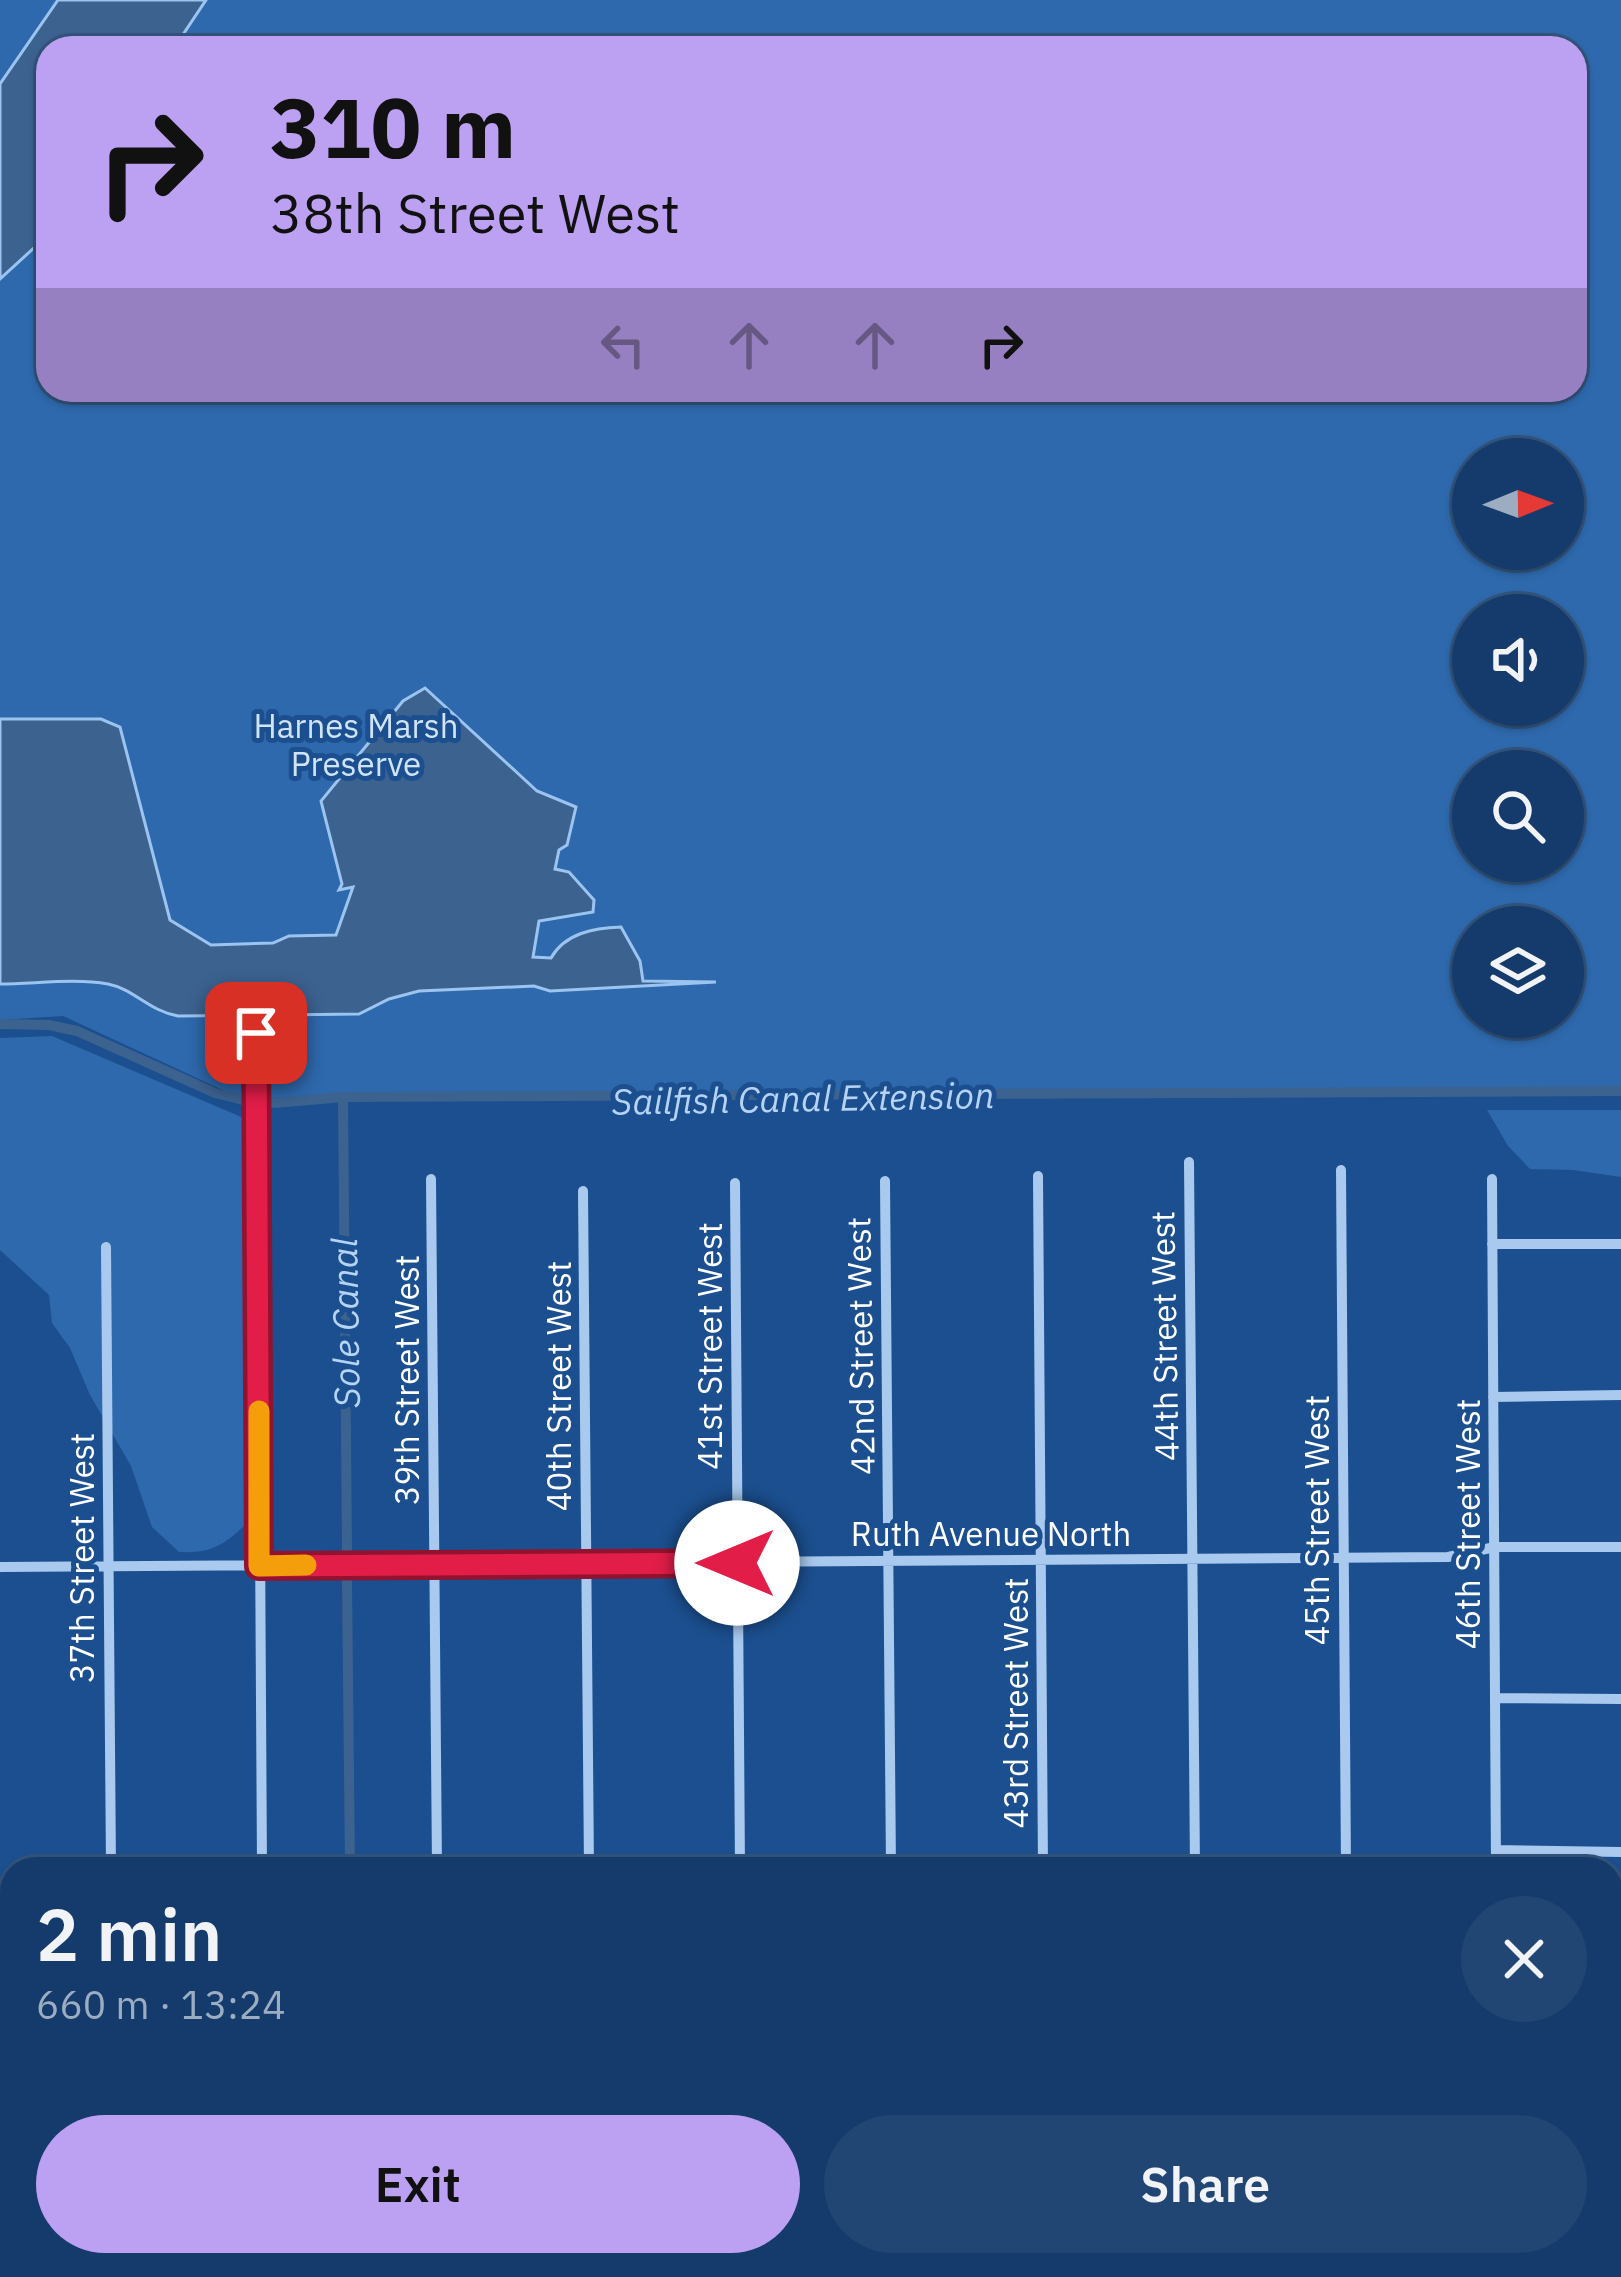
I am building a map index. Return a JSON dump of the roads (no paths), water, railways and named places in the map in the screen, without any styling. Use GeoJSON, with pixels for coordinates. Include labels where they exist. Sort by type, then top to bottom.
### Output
{"type":"FeatureCollection","features":[{"type":"Feature","properties":{"kind":"street"},"geometry":{"type":"LineString","coordinates":[[256,1033],[262,1857]]}},
{"type":"Feature","properties":{"kind":"street","name":"44th Street West"},"geometry":{"type":"LineString","coordinates":[[1189,1162],[1195,1857]]}},
{"type":"Feature","properties":{"kind":"street","name":"45th Street West"},"geometry":{"type":"LineString","coordinates":[[1341,1170],[1346,1857]]}},
{"type":"Feature","properties":{"kind":"street","name":"43rd Street West"},"geometry":{"type":"LineString","coordinates":[[1038,1176],[1043,1857]]}},
{"type":"Feature","properties":{"kind":"street","name":"39th Street West"},"geometry":{"type":"LineString","coordinates":[[431,1179],[437,1857]]}},
{"type":"Feature","properties":{"kind":"street","name":"46th Street West"},"geometry":{"type":"LineString","coordinates":[[1492,1179],[1496,1857]]}},
{"type":"Feature","properties":{"kind":"street","name":"42nd Street West"},"geometry":{"type":"LineString","coordinates":[[885,1181],[891,1857]]}},
{"type":"Feature","properties":{"kind":"street","name":"41st Street West"},"geometry":{"type":"LineString","coordinates":[[735,1184],[740,1857]]}},
{"type":"Feature","properties":{"kind":"street","name":"40th Street West"},"geometry":{"type":"LineString","coordinates":[[583,1191],[589,1857]]}},
{"type":"Feature","properties":{"kind":"street"},"geometry":{"type":"LineString","coordinates":[[1492,1244],[1621,1244]]}},
{"type":"Feature","properties":{"kind":"street","name":"37th Street West"},"geometry":{"type":"LineString","coordinates":[[106,1247],[111,1857]]}},
{"type":"Feature","properties":{"kind":"street"},"geometry":{"type":"LineString","coordinates":[[1493,1397],[1621,1395]]}},
{"type":"Feature","properties":{"kind":"street","name":"Ruth Avenue North"},"geometry":{"type":"LineString","coordinates":[[0,1567],[1448,1557],[1495,1547],[1621,1547]]}},
{"type":"Feature","properties":{"kind":"street"},"geometry":{"type":"LineString","coordinates":[[1496,1699],[1621,1699]]}},
{"type":"Feature","properties":{"kind":"street"},"geometry":{"type":"LineString","coordinates":[[1496,1850],[1621,1852]]}},
{"type":"Feature","properties":{"kind":"waterway","name":"Sailfish Canal Extension"},"geometry":{"type":"LineString","coordinates":[[0,1024],[77,1031],[215,1093],[275,1103],[343,1097],[1621,1091]]}},
{"type":"Feature","properties":{"kind":"waterway","name":"Sole Canal"},"geometry":{"type":"LineString","coordinates":[[343,1097],[347,1549]]}},
{"type":"Feature","properties":{"kind":"waterway","name":"Sole Canal"},"geometry":{"type":"LineString","coordinates":[[347,1580],[350,1857]]}},
{"type":"Feature","properties":{"kind":"park label","name":"Harnes Marsh Preserve"},"geometry":{"type":"Point","coordinates":[356,744]}}]}
